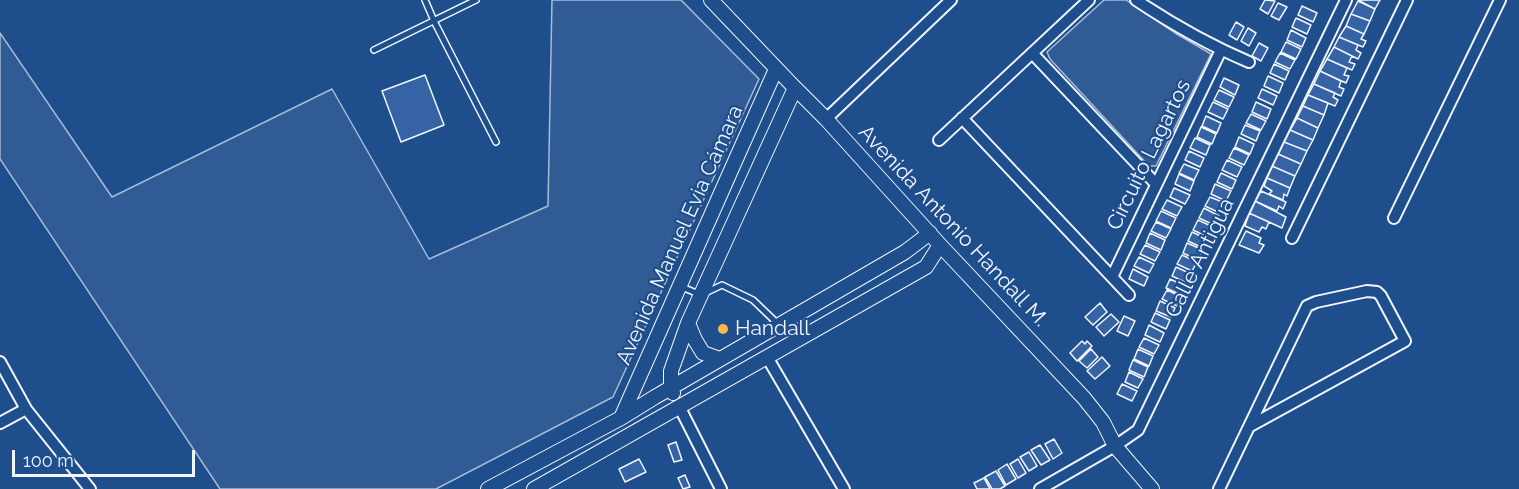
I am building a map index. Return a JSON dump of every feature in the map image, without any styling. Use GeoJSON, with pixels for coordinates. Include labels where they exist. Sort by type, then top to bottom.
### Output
{"type":"FeatureCollection","features":[{"type":"Feature","properties":{"kind":"street","name":"Avenida Antonio Handall M."},"geometry":{"type":"LineString","coordinates":[[711,0],[826,119],[940,245],[1084,398],[1103,422],[1115,446],[1152,489]]}},
{"type":"Feature","properties":{"kind":"street"},"geometry":{"type":"LineString","coordinates":[[826,119],[951,0]]}},
{"type":"Feature","properties":{"kind":"street"},"geometry":{"type":"LineString","coordinates":[[939,140],[1089,0]]}},
{"type":"Feature","properties":{"kind":"street"},"geometry":{"type":"LineString","coordinates":[[1136,0],[1178,27],[1249,62]]}},
{"type":"Feature","properties":{"kind":"street","name":"Calle Antigua"},"geometry":{"type":"LineString","coordinates":[[1040,489],[1115,446],[1138,430],[1344,0]]}},
{"type":"Feature","properties":{"kind":"street"},"geometry":{"type":"LineString","coordinates":[[1292,238],[1407,0]]}},
{"type":"Feature","properties":{"kind":"street"},"geometry":{"type":"LineString","coordinates":[[1394,218],[1500,0]]}},
{"type":"Feature","properties":{"kind":"street","name":"Circuito Lagartos"},"geometry":{"type":"LineString","coordinates":[[1112,277],[1221,50]]}},
{"type":"Feature","properties":{"kind":"street"},"geometry":{"type":"LineString","coordinates":[[1032,53],[1156,184]]}},
{"type":"Feature","properties":{"kind":"street","name":"Avenida Manuel Evia Cámara"},"geometry":{"type":"LineString","coordinates":[[621,418],[776,69]]}},
{"type":"Feature","properties":{"kind":"street","name":"Avenida Manuel Evia Cámara"},"geometry":{"type":"LineString","coordinates":[[670,388],[671,371],[688,323],[795,88]]}},
{"type":"Feature","properties":{"kind":"street","name":"Circuito Lagartos"},"geometry":{"type":"LineString","coordinates":[[962,118],[1129,295]]}},
{"type":"Feature","properties":{"kind":"street"},"geometry":{"type":"LineString","coordinates":[[488,489],[621,418],[905,252],[930,233]]}},
{"type":"Feature","properties":{"kind":"street"},"geometry":{"type":"LineString","coordinates":[[534,489],[927,267],[940,245]]}},
{"type":"Feature","properties":{"kind":"street"},"geometry":{"type":"LineString","coordinates":[[1219,489],[1307,306],[1367,291],[1377,292],[1405,341],[1251,426]]}},
{"type":"Feature","properties":{"kind":"street"},"geometry":{"type":"LineString","coordinates":[[688,323],[695,340],[704,353],[720,359]]}},
{"type":"Feature","properties":{"kind":"street"},"geometry":{"type":"LineString","coordinates":[[767,357],[844,489]]}},
{"type":"Feature","properties":{"kind":"street"},"geometry":{"type":"LineString","coordinates":[[0,362],[26,409],[87,488]]}},
{"type":"Feature","properties":{"kind":"street"},"geometry":{"type":"LineString","coordinates":[[670,388],[721,489]]}},
{"type":"Feature","properties":{"kind":"street"},"geometry":{"type":"LineString","coordinates":[[0,423],[26,409]]}},
{"type":"Feature","properties":{"kind":"lane"},"geometry":{"type":"LineString","coordinates":[[425,0],[496,142]]}},
{"type":"Feature","properties":{"kind":"lane"},"geometry":{"type":"LineString","coordinates":[[374,50],[476,0]]}},
{"type":"Feature","properties":{"kind":"lane"},"geometry":{"type":"LineString","coordinates":[[680,286],[701,296],[722,285],[753,300],[779,325]]}},
{"type":"Feature","properties":{"kind":"shaded area"},"geometry":{"type":"Polygon","coordinates":[[[552,0],[681,0],[759,79],[613,397],[436,489],[220,489],[0,159],[0,33],[112,197],[332,89],[429,259],[548,206],[552,0]]]}},
{"type":"Feature","properties":{"kind":"shaded area"},"geometry":{"type":"Polygon","coordinates":[[[1104,0],[1126,0],[1211,54],[1156,166],[1149,166],[1050,59],[1047,52],[1104,0]]]}},
{"type":"Feature","properties":{"kind":"building"},"geometry":{"type":"Polygon","coordinates":[[[1265,0],[1275,1],[1268,14],[1260,9],[1265,0]]]}},
{"type":"Feature","properties":{"kind":"building"},"geometry":{"type":"Polygon","coordinates":[[[1358,0],[1380,0],[1375,9],[1358,0]]]}},
{"type":"Feature","properties":{"kind":"building"},"geometry":{"type":"Polygon","coordinates":[[[1358,1],[1375,9],[1370,21],[1351,14],[1358,1]]]}},
{"type":"Feature","properties":{"kind":"building"},"geometry":{"type":"Polygon","coordinates":[[[1278,3],[1287,7],[1279,20],[1271,16],[1278,3]]]}},
{"type":"Feature","properties":{"kind":"building"},"geometry":{"type":"Polygon","coordinates":[[[1302,6],[1317,13],[1313,22],[1298,15],[1302,6]]]}},
{"type":"Feature","properties":{"kind":"building"},"geometry":{"type":"Polygon","coordinates":[[[1351,14],[1370,21],[1364,34],[1346,26],[1351,14]]]}},
{"type":"Feature","properties":{"kind":"building"},"geometry":{"type":"Polygon","coordinates":[[[1296,18],[1311,25],[1307,34],[1292,27],[1296,18]]]}},
{"type":"Feature","properties":{"kind":"building"},"geometry":{"type":"Polygon","coordinates":[[[1236,22],[1244,27],[1237,40],[1229,35],[1236,22]]]}},
{"type":"Feature","properties":{"kind":"building"},"geometry":{"type":"Polygon","coordinates":[[[1346,26],[1364,34],[1361,39],[1366,41],[1363,47],[1339,37],[1346,26]]]}},
{"type":"Feature","properties":{"kind":"building"},"geometry":{"type":"Polygon","coordinates":[[[1248,28],[1256,33],[1249,46],[1241,41],[1248,28]]]}},
{"type":"Feature","properties":{"kind":"building"},"geometry":{"type":"Polygon","coordinates":[[[1291,30],[1306,38],[1302,47],[1287,40],[1291,30]]]}},
{"type":"Feature","properties":{"kind":"building"},"geometry":{"type":"Polygon","coordinates":[[[1339,37],[1358,45],[1356,50],[1361,53],[1358,59],[1334,47],[1339,37]]]}},
{"type":"Feature","properties":{"kind":"building"},"geometry":{"type":"Polygon","coordinates":[[[1286,42],[1301,49],[1296,59],[1281,52],[1286,42]]]}},
{"type":"Feature","properties":{"kind":"building"},"geometry":{"type":"Polygon","coordinates":[[[1259,43],[1268,48],[1261,61],[1252,56],[1259,43]]]}},
{"type":"Feature","properties":{"kind":"building"},"geometry":{"type":"Polygon","coordinates":[[[1334,47],[1352,56],[1349,62],[1355,64],[1352,70],[1327,59],[1334,47]]]}},
{"type":"Feature","properties":{"kind":"building"},"geometry":{"type":"Polygon","coordinates":[[[1280,53],[1295,60],[1290,69],[1275,62],[1280,53]]]}},
{"type":"Feature","properties":{"kind":"building"},"geometry":{"type":"Polygon","coordinates":[[[1327,59],[1347,68],[1344,75],[1349,76],[1346,83],[1320,71],[1327,59]]]}},
{"type":"Feature","properties":{"kind":"building"},"geometry":{"type":"Polygon","coordinates":[[[1274,64],[1289,71],[1285,80],[1270,73],[1274,64]]]}},
{"type":"Feature","properties":{"kind":"building"},"geometry":{"type":"Polygon","coordinates":[[[1320,71],[1341,81],[1339,87],[1344,89],[1341,96],[1314,84],[1320,71]]]}},
{"type":"Feature","properties":{"kind":"building"},"geometry":{"type":"Polygon","coordinates":[[[425,75],[444,125],[401,142],[382,91],[425,75]]]}},
{"type":"Feature","properties":{"kind":"building"},"geometry":{"type":"Polygon","coordinates":[[[1268,76],[1283,83],[1279,93],[1264,86],[1268,76]]]}},
{"type":"Feature","properties":{"kind":"building"},"geometry":{"type":"Polygon","coordinates":[[[1224,78],[1239,85],[1235,95],[1220,87],[1224,78]]]}},
{"type":"Feature","properties":{"kind":"building"},"geometry":{"type":"Polygon","coordinates":[[[1314,84],[1335,93],[1333,97],[1338,100],[1335,106],[1308,95],[1314,84]]]}},
{"type":"Feature","properties":{"kind":"building"},"geometry":{"type":"Polygon","coordinates":[[[1262,89],[1277,96],[1273,105],[1258,98],[1262,89]]]}},
{"type":"Feature","properties":{"kind":"building"},"geometry":{"type":"Polygon","coordinates":[[[1219,90],[1234,97],[1229,107],[1214,100],[1219,90]]]}},
{"type":"Feature","properties":{"kind":"building"},"geometry":{"type":"Polygon","coordinates":[[[1308,95],[1328,103],[1324,115],[1303,106],[1308,95]]]}},
{"type":"Feature","properties":{"kind":"building"},"geometry":{"type":"Polygon","coordinates":[[[1213,102],[1228,109],[1223,119],[1208,112],[1213,102]]]}},
{"type":"Feature","properties":{"kind":"building"},"geometry":{"type":"Polygon","coordinates":[[[1256,102],[1271,109],[1267,119],[1252,112],[1256,102]]]}},
{"type":"Feature","properties":{"kind":"building"},"geometry":{"type":"Polygon","coordinates":[[[1303,106],[1324,115],[1318,128],[1297,118],[1303,106]]]}},
{"type":"Feature","properties":{"kind":"building"},"geometry":{"type":"Polygon","coordinates":[[[1251,114],[1266,121],[1261,130],[1246,123],[1251,114]]]}},
{"type":"Feature","properties":{"kind":"building"},"geometry":{"type":"Polygon","coordinates":[[[1206,116],[1221,123],[1217,133],[1202,126],[1206,116]]]}},
{"type":"Feature","properties":{"kind":"building"},"geometry":{"type":"Polygon","coordinates":[[[1297,118],[1318,128],[1313,140],[1290,130],[1297,118]]]}},
{"type":"Feature","properties":{"kind":"building"},"geometry":{"type":"Polygon","coordinates":[[[1245,125],[1260,131],[1256,141],[1241,134],[1245,125]]]}},
{"type":"Feature","properties":{"kind":"building"},"geometry":{"type":"Polygon","coordinates":[[[1201,127],[1216,134],[1212,144],[1197,137],[1201,127]]]}},
{"type":"Feature","properties":{"kind":"building"},"geometry":{"type":"Polygon","coordinates":[[[1290,130],[1313,140],[1307,151],[1284,142],[1290,130]]]}},
{"type":"Feature","properties":{"kind":"building"},"geometry":{"type":"Polygon","coordinates":[[[1239,137],[1254,144],[1250,154],[1235,147],[1239,137]]]}},
{"type":"Feature","properties":{"kind":"building"},"geometry":{"type":"Polygon","coordinates":[[[1195,138],[1210,145],[1206,155],[1190,148],[1195,138]]]}},
{"type":"Feature","properties":{"kind":"building"},"geometry":{"type":"Polygon","coordinates":[[[1284,142],[1307,151],[1301,164],[1278,154],[1284,142]]]}},
{"type":"Feature","properties":{"kind":"building"},"geometry":{"type":"Polygon","coordinates":[[[1234,148],[1249,155],[1244,165],[1229,158],[1234,148]]]}},
{"type":"Feature","properties":{"kind":"building"},"geometry":{"type":"Polygon","coordinates":[[[1189,151],[1204,158],[1200,167],[1185,160],[1189,151]]]}},
{"type":"Feature","properties":{"kind":"building"},"geometry":{"type":"Polygon","coordinates":[[[1278,154],[1301,164],[1295,176],[1272,166],[1278,154]]]}},
{"type":"Feature","properties":{"kind":"building"},"geometry":{"type":"Polygon","coordinates":[[[1227,160],[1242,167],[1237,177],[1222,170],[1227,160]]]}},
{"type":"Feature","properties":{"kind":"building"},"geometry":{"type":"Polygon","coordinates":[[[1184,164],[1199,170],[1194,180],[1179,173],[1184,164]]]}},
{"type":"Feature","properties":{"kind":"building"},"geometry":{"type":"Polygon","coordinates":[[[1272,166],[1295,176],[1290,188],[1267,178],[1272,166]]]}},
{"type":"Feature","properties":{"kind":"building"},"geometry":{"type":"Polygon","coordinates":[[[1221,173],[1236,180],[1232,189],[1217,182],[1221,173]]]}},
{"type":"Feature","properties":{"kind":"building"},"geometry":{"type":"Polygon","coordinates":[[[1179,174],[1194,181],[1190,191],[1175,184],[1179,174]]]}},
{"type":"Feature","properties":{"kind":"building"},"geometry":{"type":"Polygon","coordinates":[[[1267,178],[1290,188],[1287,196],[1284,194],[1283,200],[1269,194],[1272,191],[1264,186],[1267,178]]]}},
{"type":"Feature","properties":{"kind":"building"},"geometry":{"type":"Polygon","coordinates":[[[1215,184],[1231,191],[1226,201],[1211,194],[1215,184]]]}},
{"type":"Feature","properties":{"kind":"building"},"geometry":{"type":"Polygon","coordinates":[[[1174,188],[1190,195],[1185,204],[1170,197],[1174,188]]]}},
{"type":"Feature","properties":{"kind":"building"},"geometry":{"type":"Polygon","coordinates":[[[1261,191],[1286,202],[1283,209],[1279,206],[1277,211],[1255,201],[1261,191]]]}},
{"type":"Feature","properties":{"kind":"building"},"geometry":{"type":"Polygon","coordinates":[[[1210,197],[1225,203],[1220,213],[1205,206],[1210,197]]]}},
{"type":"Feature","properties":{"kind":"building"},"geometry":{"type":"Polygon","coordinates":[[[1167,200],[1182,207],[1177,216],[1162,209],[1167,200]]]}},
{"type":"Feature","properties":{"kind":"building"},"geometry":{"type":"Polygon","coordinates":[[[1255,201],[1286,217],[1282,228],[1249,213],[1255,201]]]}},
{"type":"Feature","properties":{"kind":"building"},"geometry":{"type":"Polygon","coordinates":[[[1204,208],[1219,216],[1214,225],[1199,218],[1204,208]]]}},
{"type":"Feature","properties":{"kind":"building"},"geometry":{"type":"Polygon","coordinates":[[[1161,211],[1176,218],[1171,228],[1156,221],[1161,211]]]}},
{"type":"Feature","properties":{"kind":"building"},"geometry":{"type":"Polygon","coordinates":[[[1249,213],[1269,222],[1266,229],[1262,227],[1259,232],[1245,226],[1249,213]]]}},
{"type":"Feature","properties":{"kind":"building"},"geometry":{"type":"Polygon","coordinates":[[[1198,220],[1213,227],[1208,237],[1193,230],[1198,220]]]}},
{"type":"Feature","properties":{"kind":"building"},"geometry":{"type":"Polygon","coordinates":[[[1156,222],[1171,229],[1166,238],[1151,231],[1156,222]]]}},
{"type":"Feature","properties":{"kind":"building"},"geometry":{"type":"Polygon","coordinates":[[[1246,231],[1261,238],[1259,243],[1264,245],[1259,253],[1239,245],[1246,231]]]}},
{"type":"Feature","properties":{"kind":"building"},"geometry":{"type":"Polygon","coordinates":[[[1192,232],[1207,239],[1203,248],[1188,241],[1192,232]]]}},
{"type":"Feature","properties":{"kind":"building"},"geometry":{"type":"Polygon","coordinates":[[[1150,233],[1165,240],[1161,250],[1146,243],[1150,233]]]}},
{"type":"Feature","properties":{"kind":"building"},"geometry":{"type":"Polygon","coordinates":[[[1187,243],[1203,250],[1198,260],[1183,253],[1187,243]]]}},
{"type":"Feature","properties":{"kind":"building"},"geometry":{"type":"Polygon","coordinates":[[[1145,245],[1160,252],[1155,261],[1140,254],[1145,245]]]}},
{"type":"Feature","properties":{"kind":"building"},"geometry":{"type":"Polygon","coordinates":[[[1182,255],[1197,262],[1192,271],[1177,264],[1182,255]]]}},
{"type":"Feature","properties":{"kind":"building"},"geometry":{"type":"Polygon","coordinates":[[[1139,257],[1154,264],[1149,273],[1134,266],[1139,257]]]}},
{"type":"Feature","properties":{"kind":"building"},"geometry":{"type":"Polygon","coordinates":[[[1176,267],[1191,274],[1187,283],[1172,276],[1176,267]]]}},
{"type":"Feature","properties":{"kind":"building"},"geometry":{"type":"Polygon","coordinates":[[[1133,269],[1148,277],[1144,286],[1129,279],[1133,269]]]}},
{"type":"Feature","properties":{"kind":"building"},"geometry":{"type":"Polygon","coordinates":[[[1170,279],[1185,286],[1181,295],[1166,288],[1170,279]]]}},
{"type":"Feature","properties":{"kind":"building"},"geometry":{"type":"Polygon","coordinates":[[[1167,290],[1182,297],[1177,306],[1162,299],[1167,290]]]}},
{"type":"Feature","properties":{"kind":"building"},"geometry":{"type":"Polygon","coordinates":[[[1160,301],[1175,308],[1171,317],[1156,311],[1160,301]]]}},
{"type":"Feature","properties":{"kind":"building"},"geometry":{"type":"Polygon","coordinates":[[[1100,303],[1107,312],[1093,325],[1085,317],[1100,303]]]}},
{"type":"Feature","properties":{"kind":"building"},"geometry":{"type":"Polygon","coordinates":[[[1155,313],[1170,320],[1166,329],[1151,322],[1155,313]]]}},
{"type":"Feature","properties":{"kind":"building"},"geometry":{"type":"Polygon","coordinates":[[[1111,314],[1119,322],[1104,336],[1096,327],[1111,314]]]}},
{"type":"Feature","properties":{"kind":"building"},"geometry":{"type":"Polygon","coordinates":[[[1124,316],[1135,321],[1128,336],[1117,331],[1124,316]]]}},
{"type":"Feature","properties":{"kind":"building"},"geometry":{"type":"Polygon","coordinates":[[[1149,325],[1164,333],[1160,342],[1145,335],[1149,325]]]}},
{"type":"Feature","properties":{"kind":"building"},"geometry":{"type":"Polygon","coordinates":[[[1144,338],[1159,345],[1154,354],[1139,347],[1144,338]]]}},
{"type":"Feature","properties":{"kind":"building"},"geometry":{"type":"Polygon","coordinates":[[[1082,341],[1085,344],[1087,341],[1092,346],[1077,361],[1070,353],[1082,341]]]}},
{"type":"Feature","properties":{"kind":"building"},"geometry":{"type":"Polygon","coordinates":[[[1091,349],[1098,357],[1087,368],[1079,361],[1091,349]]]}},
{"type":"Feature","properties":{"kind":"building"},"geometry":{"type":"Polygon","coordinates":[[[1138,349],[1153,356],[1149,366],[1134,359],[1138,349]]]}},
{"type":"Feature","properties":{"kind":"building"},"geometry":{"type":"Polygon","coordinates":[[[1102,357],[1110,366],[1095,379],[1087,371],[1102,357]]]}},
{"type":"Feature","properties":{"kind":"building"},"geometry":{"type":"Polygon","coordinates":[[[1133,360],[1148,367],[1144,377],[1129,370],[1133,360]]]}},
{"type":"Feature","properties":{"kind":"building"},"geometry":{"type":"Polygon","coordinates":[[[1129,372],[1143,379],[1138,388],[1125,382],[1129,372]]]}},
{"type":"Feature","properties":{"kind":"building"},"geometry":{"type":"Polygon","coordinates":[[[1122,384],[1137,391],[1132,401],[1117,394],[1122,384]]]}},
{"type":"Feature","properties":{"kind":"building"},"geometry":{"type":"Polygon","coordinates":[[[1054,439],[1062,453],[1053,459],[1045,444],[1054,439]]]}},
{"type":"Feature","properties":{"kind":"building"},"geometry":{"type":"Polygon","coordinates":[[[676,442],[682,460],[674,462],[668,445],[676,442]]]}},
{"type":"Feature","properties":{"kind":"building"},"geometry":{"type":"Polygon","coordinates":[[[1040,445],[1050,460],[1041,465],[1031,450],[1040,445]]]}},
{"type":"Feature","properties":{"kind":"building"},"geometry":{"type":"Polygon","coordinates":[[[1029,452],[1037,466],[1029,471],[1020,457],[1029,452]]]}},
{"type":"Feature","properties":{"kind":"building"},"geometry":{"type":"Polygon","coordinates":[[[639,459],[646,472],[625,482],[619,469],[639,459]]]}},
{"type":"Feature","properties":{"kind":"building"},"geometry":{"type":"Polygon","coordinates":[[[1018,459],[1026,473],[1018,478],[1010,464],[1018,459]]]}},
{"type":"Feature","properties":{"kind":"building"},"geometry":{"type":"Polygon","coordinates":[[[1007,464],[1016,479],[1006,485],[998,470],[1007,464]]]}},
{"type":"Feature","properties":{"kind":"building"},"geometry":{"type":"Polygon","coordinates":[[[996,471],[1005,486],[992,489],[985,477],[996,471]]]}},
{"type":"Feature","properties":{"kind":"building"},"geometry":{"type":"Polygon","coordinates":[[[685,475],[690,487],[683,489],[678,478],[685,475]]]}},
{"type":"Feature","properties":{"kind":"building"},"geometry":{"type":"Polygon","coordinates":[[[984,478],[990,489],[977,489],[974,483],[984,478]]]}},
{"type":"Feature","properties":{"kind":"place","name":"Handall"},"geometry":{"type":"Point","coordinates":[723,329]}}]}
